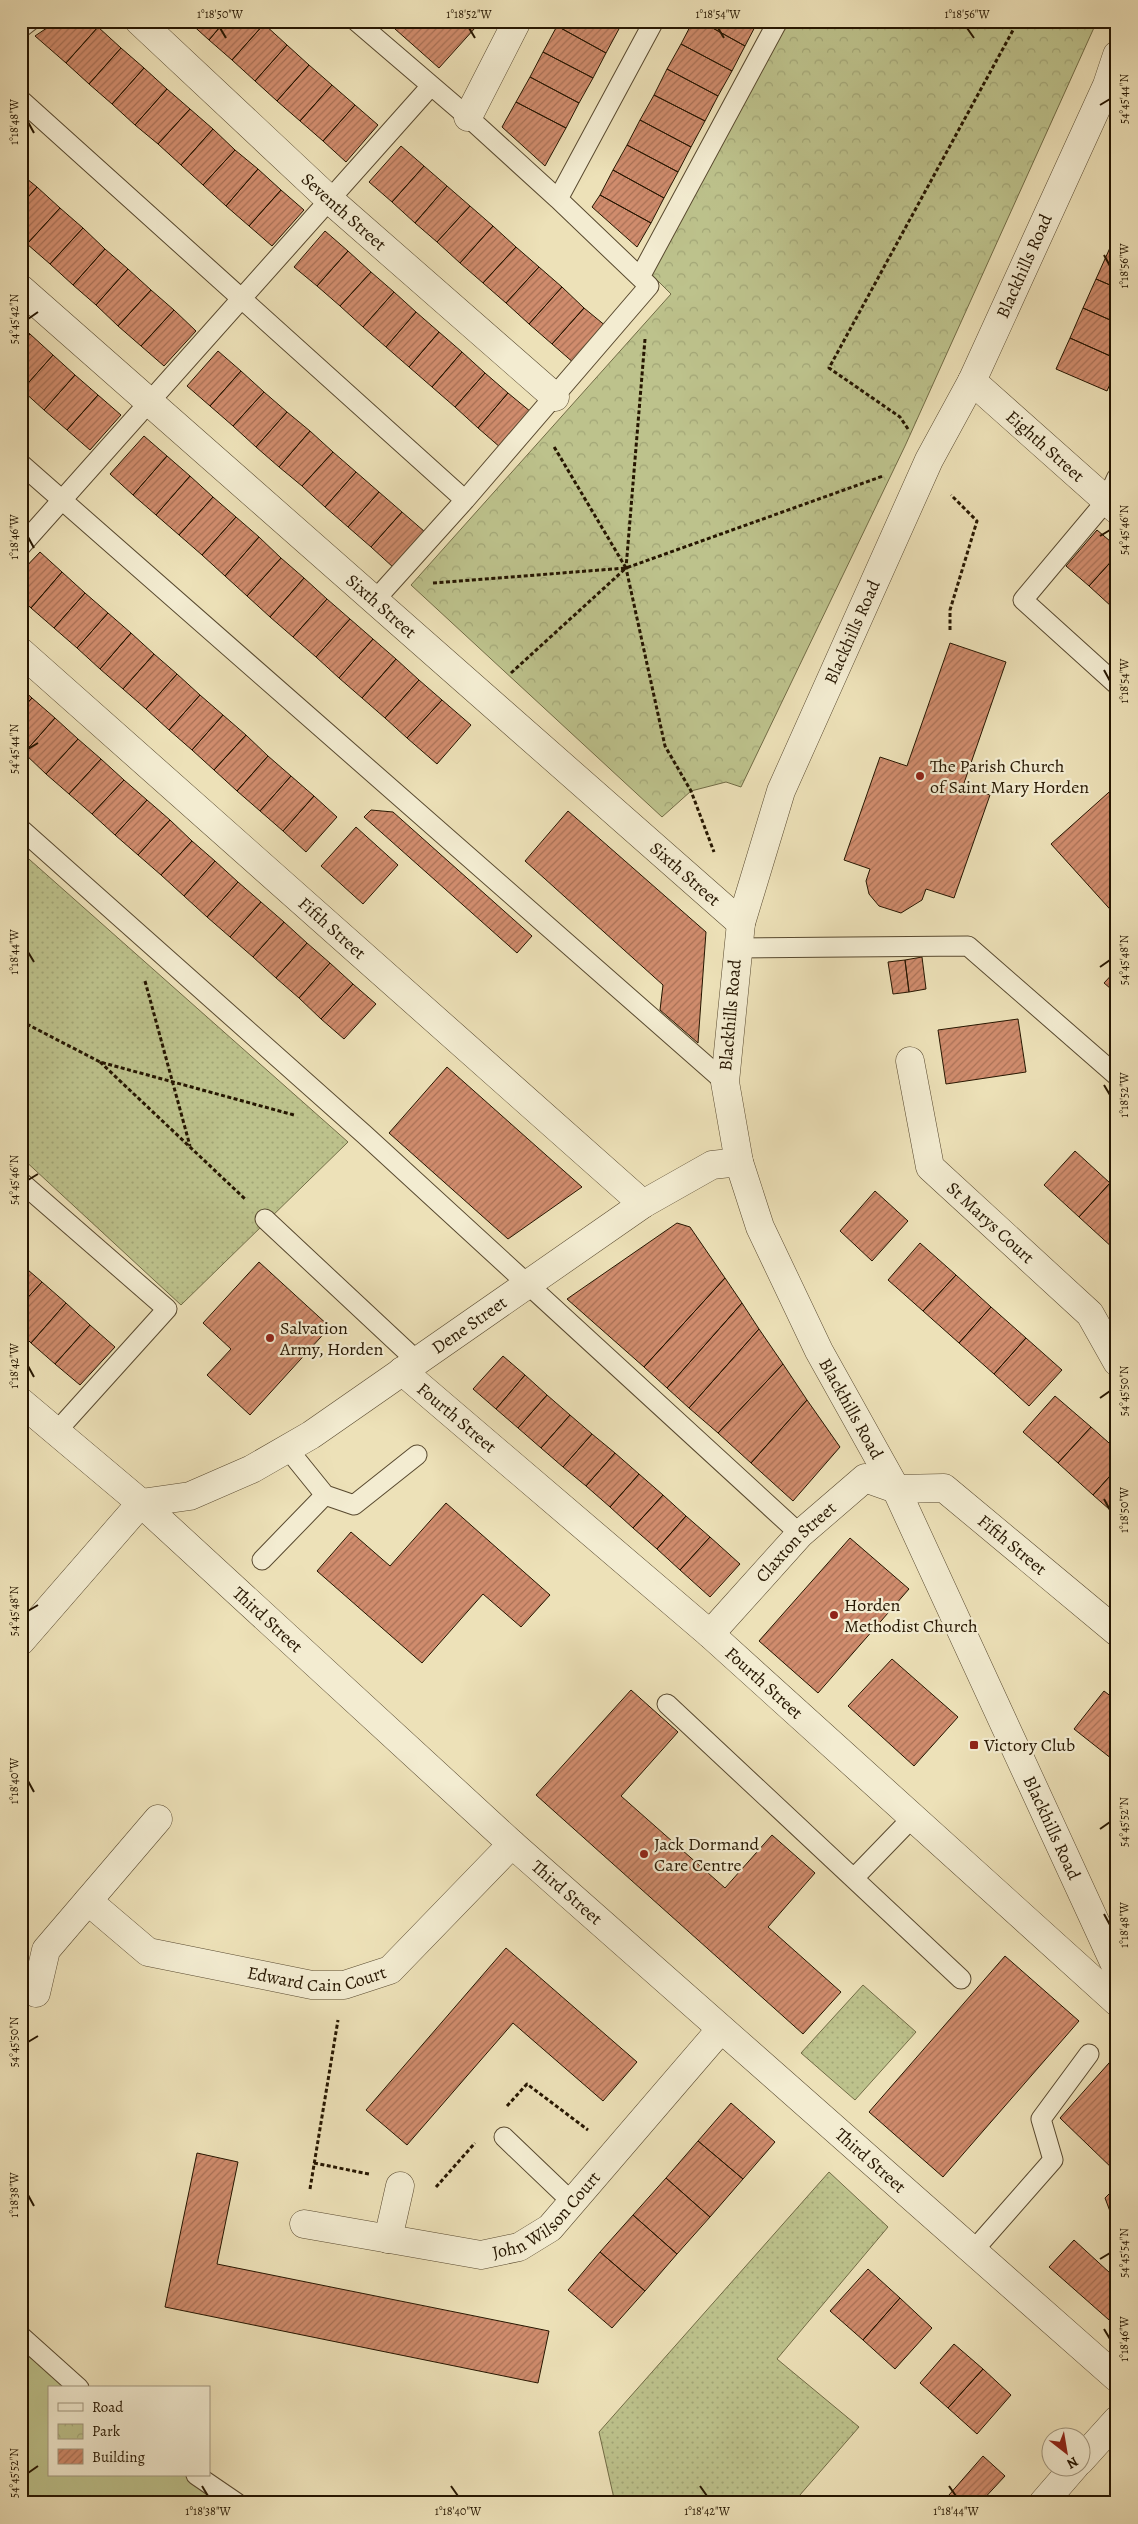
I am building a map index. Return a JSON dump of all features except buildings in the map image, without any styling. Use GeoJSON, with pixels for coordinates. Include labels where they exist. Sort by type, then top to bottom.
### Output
{"type":"FeatureCollection","features":[{"type":"Feature","properties":{"kind":"street","name":"Seventh Street"},"geometry":{"type":"LineString","coordinates":[[139,21],[330,200],[555,397]]}},
{"type":"Feature","properties":{"kind":"street"},"geometry":{"type":"LineString","coordinates":[[468,117],[517,21]]}},
{"type":"Feature","properties":{"kind":"street","name":"Blackhills Road"},"geometry":{"type":"LineString","coordinates":[[1117,55],[1107,85],[972,381],[926,466],[781,791],[738,935],[725,1082],[739,1162],[760,1227],[819,1352],[896,1489],[1117,1969]]}},
{"type":"Feature","properties":{"kind":"street","name":"Sixth Street"},"geometry":{"type":"LineString","coordinates":[[21,290],[485,697],[738,935]]}},
{"type":"Feature","properties":{"kind":"street","name":"Eighth Street"},"geometry":{"type":"LineString","coordinates":[[972,381],[1113,496]]}},
{"type":"Feature","properties":{"kind":"street","name":"Fifth Street"},"geometry":{"type":"LineString","coordinates":[[21,652],[644,1204]]}},
{"type":"Feature","properties":{"kind":"street","name":"St Marys Court"},"geometry":{"type":"LineString","coordinates":[[910,1062],[930,1167],[1090,1314],[1117,1362]]}},
{"type":"Feature","properties":{"kind":"street","name":"Dene Street"},"geometry":{"type":"LineString","coordinates":[[141,1503],[190,1496],[252,1469],[311,1435],[644,1204],[712,1165],[739,1162]]}},
{"type":"Feature","properties":{"kind":"street","name":"Fourth Street"},"geometry":{"type":"LineString","coordinates":[[410,1366],[1117,2002]]}},
{"type":"Feature","properties":{"kind":"street","name":"Third Street"},"geometry":{"type":"LineString","coordinates":[[21,1402],[141,1503],[512,1844],[1117,2378]]}},
{"type":"Feature","properties":{"kind":"street","name":"Claxton Street"},"geometry":{"type":"LineString","coordinates":[[710,1634],[800,1534],[865,1478],[896,1489]]}},
{"type":"Feature","properties":{"kind":"street","name":"Fifth Street"},"geometry":{"type":"LineString","coordinates":[[896,1489],[944,1488],[1117,1632]]}},
{"type":"Feature","properties":{"kind":"street"},"geometry":{"type":"LineString","coordinates":[[21,1641],[141,1503]]}},
{"type":"Feature","properties":{"kind":"street"},"geometry":{"type":"LineString","coordinates":[[36,1993],[46,1950],[158,1819]]}},
{"type":"Feature","properties":{"kind":"street","name":"Edward Cain Court"},"geometry":{"type":"LineString","coordinates":[[88,1901],[148,1952],[312,1985],[344,1985],[390,1970],[512,1844]]}},
{"type":"Feature","properties":{"kind":"street","name":"John Wilson Court"},"geometry":{"type":"LineString","coordinates":[[304,2224],[481,2255],[519,2247],[550,2228],[721,2029]]}},
{"type":"Feature","properties":{"kind":"street"},"geometry":{"type":"LineString","coordinates":[[388,2239],[400,2186]]}},
{"type":"Feature","properties":{"kind":"street"},"geometry":{"type":"LineString","coordinates":[[1090,2450],[1117,2420]]}},
{"type":"Feature","properties":{"kind":"street"},"geometry":{"type":"LineString","coordinates":[[1043,2503],[1066,2476]]}},
{"type":"Feature","properties":{"kind":"lane"},"geometry":{"type":"LineString","coordinates":[[21,28],[30,21]]}},
{"type":"Feature","properties":{"kind":"lane"},"geometry":{"type":"LineString","coordinates":[[356,21],[430,87],[468,117],[558,199],[644,282]]}},
{"type":"Feature","properties":{"kind":"lane"},"geometry":{"type":"LineString","coordinates":[[558,199],[654,21]]}},
{"type":"Feature","properties":{"kind":"lane"},"geometry":{"type":"LineString","coordinates":[[375,600],[555,397],[644,282],[778,21]]}},
{"type":"Feature","properties":{"kind":"lane"},"geometry":{"type":"LineString","coordinates":[[21,546],[430,87]]}},
{"type":"Feature","properties":{"kind":"lane"},"geometry":{"type":"LineString","coordinates":[[21,100],[465,500]]}},
{"type":"Feature","properties":{"kind":"lane"},"geometry":{"type":"LineString","coordinates":[[21,464],[725,1082]]}},
{"type":"Feature","properties":{"kind":"lane"},"geometry":{"type":"LineString","coordinates":[[1113,496],[1023,600],[1117,685]]}},
{"type":"Feature","properties":{"kind":"lane"},"geometry":{"type":"LineString","coordinates":[[21,828],[529,1283],[800,1534]]}},
{"type":"Feature","properties":{"kind":"lane"},"geometry":{"type":"LineString","coordinates":[[738,935],[968,946],[1117,1076]]}},
{"type":"Feature","properties":{"kind":"lane"},"geometry":{"type":"LineString","coordinates":[[21,1182],[167,1309],[56,1432]]}},
{"type":"Feature","properties":{"kind":"lane"},"geometry":{"type":"LineString","coordinates":[[265,1219],[410,1366]]}},
{"type":"Feature","properties":{"kind":"lane"},"geometry":{"type":"LineString","coordinates":[[288,1448],[326,1495],[354,1506],[417,1455]]}},
{"type":"Feature","properties":{"kind":"lane"},"geometry":{"type":"LineString","coordinates":[[262,1560],[326,1495]]}},
{"type":"Feature","properties":{"kind":"lane"},"geometry":{"type":"LineString","coordinates":[[667,1704],[961,1979]]}},
{"type":"Feature","properties":{"kind":"lane"},"geometry":{"type":"LineString","coordinates":[[854,1878],[913,1817]]}},
{"type":"Feature","properties":{"kind":"lane"},"geometry":{"type":"LineString","coordinates":[[973,2251],[1053,2160],[1041,2119],[1089,2054]]}},
{"type":"Feature","properties":{"kind":"lane"},"geometry":{"type":"LineString","coordinates":[[504,2137],[572,2202]]}},
{"type":"Feature","properties":{"kind":"lane"},"geometry":{"type":"LineString","coordinates":[[21,2336],[77,2386]]}},
{"type":"Feature","properties":{"kind":"lane"},"geometry":{"type":"LineString","coordinates":[[197,2476],[237,2503]]}},
{"type":"Feature","properties":{"kind":"path"},"geometry":{"type":"LineString","coordinates":[[950,630],[950,610],[978,521],[926,466],[900,417],[830,368],[1018,21]]}},
{"type":"Feature","properties":{"kind":"path"},"geometry":{"type":"LineString","coordinates":[[644,282],[626,568],[665,746],[692,791],[718,861]]}},
{"type":"Feature","properties":{"kind":"path"},"geometry":{"type":"LineString","coordinates":[[537,418],[626,568]]}},
{"type":"Feature","properties":{"kind":"path"},"geometry":{"type":"LineString","coordinates":[[431,583],[626,568],[926,466]]}},
{"type":"Feature","properties":{"kind":"path"},"geometry":{"type":"LineString","coordinates":[[485,697],[626,568]]}},
{"type":"Feature","properties":{"kind":"path"},"geometry":{"type":"LineString","coordinates":[[144,980],[190,1146]]}},
{"type":"Feature","properties":{"kind":"path"},"geometry":{"type":"LineString","coordinates":[[21,1021],[100,1062],[297,1116]]}},
{"type":"Feature","properties":{"kind":"path"},"geometry":{"type":"LineString","coordinates":[[100,1062],[265,1219]]}},
{"type":"Feature","properties":{"kind":"path"},"geometry":{"type":"LineString","coordinates":[[304,2224],[344,1985]]}},
{"type":"Feature","properties":{"kind":"green space"},"geometry":{"type":"Polygon","coordinates":[[[783,21],[1097,21],[905,446],[741,787],[726,782],[691,791],[662,817],[411,585],[671,294],[651,274],[783,21]]]}},
{"type":"Feature","properties":{"kind":"green space"},"geometry":{"type":"Polygon","coordinates":[[[21,852],[348,1142],[181,1305],[21,1157],[21,852]]]}},
{"type":"Feature","properties":{"kind":"green space"},"geometry":{"type":"Polygon","coordinates":[[[863,1985],[916,2032],[855,2100],[801,2053],[863,1985]]]}},
{"type":"Feature","properties":{"kind":"green space"},"geometry":{"type":"Polygon","coordinates":[[[829,2172],[888,2227],[777,2359],[859,2427],[793,2503],[615,2503],[599,2432],[829,2172]]]}},
{"type":"Feature","properties":{"kind":"green space"},"geometry":{"type":"Polygon","coordinates":[[[21,2334],[86,2386],[48,2386],[48,2476],[202,2476],[236,2503],[21,2503],[21,2334]]]}},
{"type":"Feature","properties":{"kind":"place","name":"The Parish Church of Saint Mary Horden"},"geometry":{"type":"Point","coordinates":[920,776]}},
{"type":"Feature","properties":{"kind":"place","name":"Salvation Army, Horden"},"geometry":{"type":"Point","coordinates":[270,1338]}},
{"type":"Feature","properties":{"kind":"place","name":"Horden Methodist Church"},"geometry":{"type":"Point","coordinates":[834,1615]}},
{"type":"Feature","properties":{"kind":"place","name":"Victory Club"},"geometry":{"type":"Point","coordinates":[974,1745]}},
{"type":"Feature","properties":{"kind":"place","name":"Jack Dormand Care Centre"},"geometry":{"type":"Point","coordinates":[644,1854]}}]}
